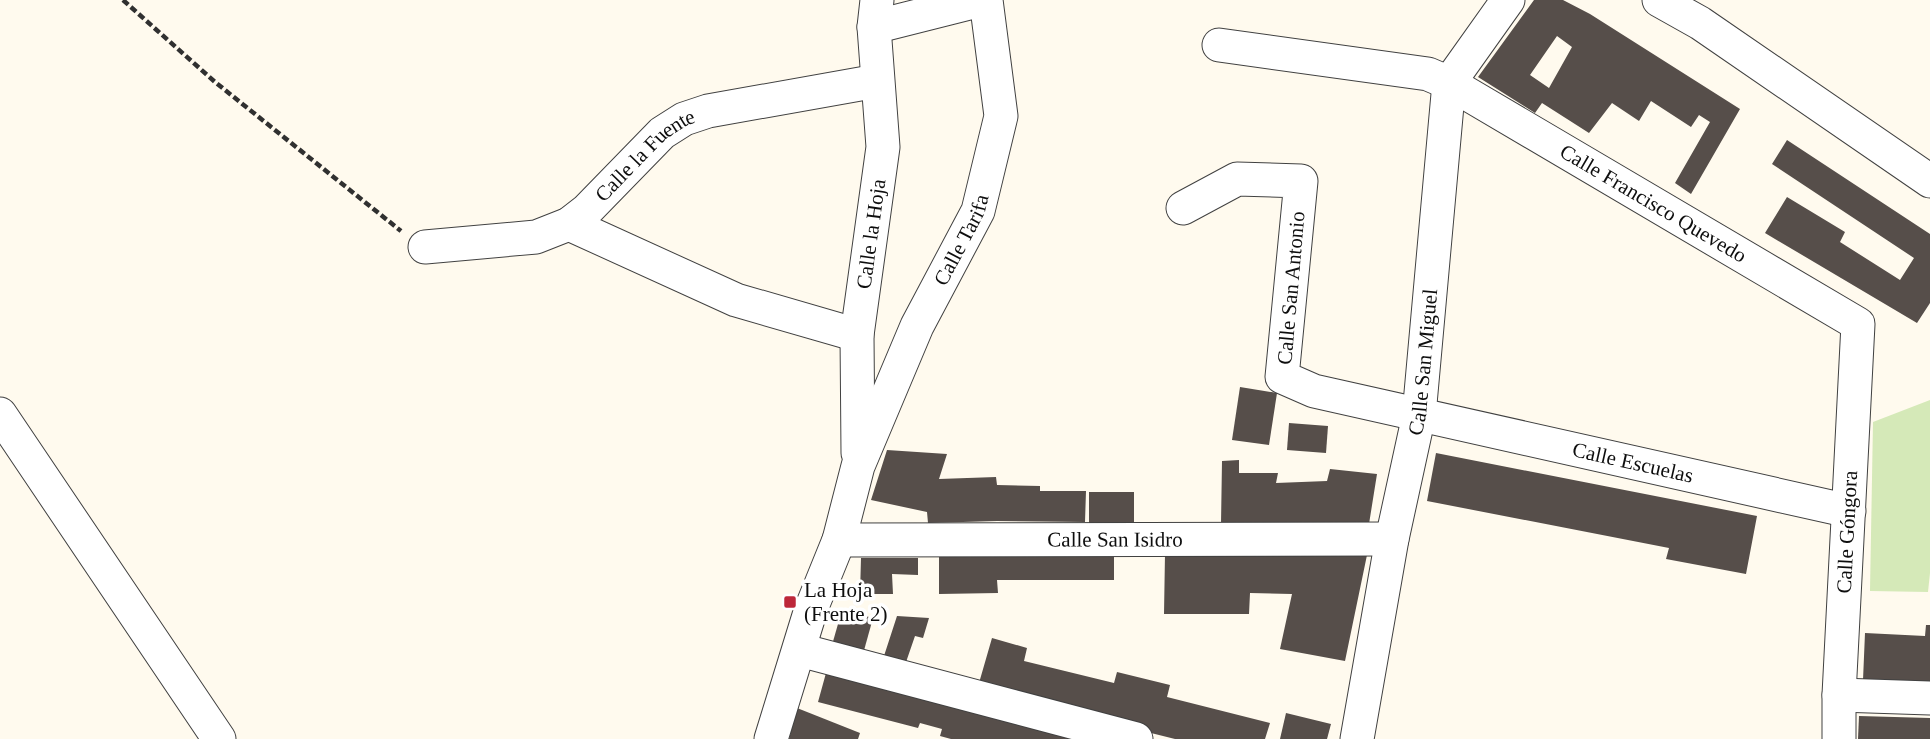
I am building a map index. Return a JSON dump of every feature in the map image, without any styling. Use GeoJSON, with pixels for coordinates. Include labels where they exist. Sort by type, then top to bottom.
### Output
{"type":"FeatureCollection","features":[{"type":"Feature","properties":{"kind":"street"},"geometry":{"type":"LineString","coordinates":[[876,14],[984,0]]}},
{"type":"Feature","properties":{"kind":"street","name":"Calle Tarifa"},"geometry":{"type":"LineString","coordinates":[[858,466],[917,326],[978,211],[1002,116],[984,0]]}},
{"type":"Feature","properties":{"kind":"street"},"geometry":{"type":"LineString","coordinates":[[1449,83],[1508,0]]}},
{"type":"Feature","properties":{"kind":"street"},"geometry":{"type":"LineString","coordinates":[[1659,0],[1701,12],[1930,181]]}},
{"type":"Feature","properties":{"kind":"street","name":"Calle la Hoja"},"geometry":{"type":"LineString","coordinates":[[858,466],[858,335],[883,147],[877,81],[876,14]]}},
{"type":"Feature","properties":{"kind":"street","name":"Calle Francisco Quevedo"},"geometry":{"type":"LineString","coordinates":[[1219,45],[1428,74],[1449,83],[1858,324]]}},
{"type":"Feature","properties":{"kind":"street","name":"Calle la Fuente"},"geometry":{"type":"LineString","coordinates":[[425,247],[536,237],[569,224],[587,210],[662,133],[684,119],[708,111],[877,81]]}},
{"type":"Feature","properties":{"kind":"street","name":"Calle San Miguel"},"geometry":{"type":"LineString","coordinates":[[1357,739],[1392,539],[1419,415],[1449,83]]}},
{"type":"Feature","properties":{"kind":"street","name":"Calle San Antonio"},"geometry":{"type":"LineString","coordinates":[[1183,208],[1237,179],[1301,181],[1282,377],[1314,391],[1419,415]]}},
{"type":"Feature","properties":{"kind":"street"},"geometry":{"type":"LineString","coordinates":[[569,224],[736,300],[858,335]]}},
{"type":"Feature","properties":{"kind":"street","name":"Calle Góngora"},"geometry":{"type":"LineString","coordinates":[[1839,739],[1858,324]]}},
{"type":"Feature","properties":{"kind":"street"},"geometry":{"type":"LineString","coordinates":[[0,414],[219,739]]}},
{"type":"Feature","properties":{"kind":"street","name":"Calle Escuelas"},"geometry":{"type":"LineString","coordinates":[[1419,415],[1849,511]]}},
{"type":"Feature","properties":{"kind":"street"},"geometry":{"type":"LineString","coordinates":[[771,739],[811,609],[839,540],[858,466]]}},
{"type":"Feature","properties":{"kind":"street","name":"Calle San Isidro"},"geometry":{"type":"LineString","coordinates":[[839,540],[1392,539]]}},
{"type":"Feature","properties":{"kind":"street"},"geometry":{"type":"LineString","coordinates":[[800,650],[1136,739]]}},
{"type":"Feature","properties":{"kind":"street"},"geometry":{"type":"LineString","coordinates":[[1839,695],[1930,698]]}},
{"type":"Feature","properties":{"kind":"path"},"geometry":{"type":"LineString","coordinates":[[123,0],[215,82],[391,224],[425,247]]}},
{"type":"Feature","properties":{"kind":"green space"},"geometry":{"type":"Polygon","coordinates":[[[1930,400],[1928,592],[1870,591],[1873,422],[1930,400]]]}},
{"type":"Feature","properties":{"kind":"building"},"geometry":{"type":"Polygon","coordinates":[[[1534,0],[1563,0],[1590,14],[1740,109],[1691,194],[1675,183],[1710,122],[1699,115],[1691,127],[1651,101],[1639,121],[1612,103],[1589,133],[1542,103],[1535,113],[1478,77],[1534,0]],[[1557,36],[1530,75],[1549,88],[1572,47],[1557,36]]]}},
{"type":"Feature","properties":{"kind":"building"},"geometry":{"type":"Polygon","coordinates":[[[1787,140],[1930,234],[1930,303],[1917,323],[1765,233],[1787,197],[1845,232],[1840,242],[1900,280],[1914,258],[1772,164],[1787,140]]]}},
{"type":"Feature","properties":{"kind":"building"},"geometry":{"type":"Polygon","coordinates":[[[1240,387],[1277,393],[1269,445],[1232,440],[1240,387]]]}},
{"type":"Feature","properties":{"kind":"building"},"geometry":{"type":"Polygon","coordinates":[[[1289,423],[1328,426],[1326,453],[1287,450],[1289,423]]]}},
{"type":"Feature","properties":{"kind":"building"},"geometry":{"type":"Polygon","coordinates":[[[887,450],[947,454],[939,479],[996,477],[997,485],[1040,486],[1040,491],[1086,491],[1085,522],[928,523],[927,512],[871,500],[887,450]]]}},
{"type":"Feature","properties":{"kind":"building"},"geometry":{"type":"Polygon","coordinates":[[[1436,453],[1757,516],[1746,574],[1666,559],[1669,548],[1427,501],[1436,453]]]}},
{"type":"Feature","properties":{"kind":"building"},"geometry":{"type":"Polygon","coordinates":[[[1239,460],[1239,473],[1278,473],[1276,483],[1327,481],[1330,469],[1377,474],[1369,524],[1221,524],[1222,461],[1239,460]]]}},
{"type":"Feature","properties":{"kind":"building"},"geometry":{"type":"Polygon","coordinates":[[[1089,492],[1134,492],[1134,523],[1089,523],[1089,492]]]}},
{"type":"Feature","properties":{"kind":"building"},"geometry":{"type":"Polygon","coordinates":[[[1165,554],[1367,555],[1345,661],[1280,649],[1292,594],[1250,593],[1249,614],[1164,614],[1165,554]]]}},
{"type":"Feature","properties":{"kind":"building"},"geometry":{"type":"Polygon","coordinates":[[[1114,555],[1114,580],[997,580],[998,593],[939,594],[939,557],[1114,555]]]}},
{"type":"Feature","properties":{"kind":"building"},"geometry":{"type":"Polygon","coordinates":[[[861,558],[918,558],[918,575],[892,574],[893,594],[860,594],[861,558]]]}},
{"type":"Feature","properties":{"kind":"building"},"geometry":{"type":"Polygon","coordinates":[[[842,610],[873,618],[863,654],[832,645],[842,610]]]}},
{"type":"Feature","properties":{"kind":"building"},"geometry":{"type":"Polygon","coordinates":[[[897,616],[929,618],[923,638],[915,636],[905,665],[883,659],[897,616]]]}},
{"type":"Feature","properties":{"kind":"building"},"geometry":{"type":"Polygon","coordinates":[[[1926,625],[1930,625],[1930,684],[1863,680],[1865,633],[1925,636],[1926,625]]]}},
{"type":"Feature","properties":{"kind":"building"},"geometry":{"type":"Polygon","coordinates":[[[992,638],[1027,648],[1024,661],[1114,683],[1117,672],[1170,685],[1167,697],[1270,723],[1265,739],[1175,739],[1103,721],[979,683],[992,638]]]}},
{"type":"Feature","properties":{"kind":"building"},"geometry":{"type":"Polygon","coordinates":[[[826,673],[1071,739],[951,739],[940,736],[942,729],[920,723],[918,728],[818,702],[826,673]]]}},
{"type":"Feature","properties":{"kind":"building"},"geometry":{"type":"Polygon","coordinates":[[[797,708],[860,733],[858,739],[789,739],[797,708]]]}},
{"type":"Feature","properties":{"kind":"building"},"geometry":{"type":"Polygon","coordinates":[[[1286,713],[1331,724],[1327,739],[1280,739],[1286,713]]]}},
{"type":"Feature","properties":{"kind":"building"},"geometry":{"type":"Polygon","coordinates":[[[1859,716],[1930,718],[1930,739],[1858,739],[1859,716]]]}},
{"type":"Feature","properties":{"kind":"place","name":"La Hoja (Frente 2)"},"geometry":{"type":"Point","coordinates":[790,602]}}]}
